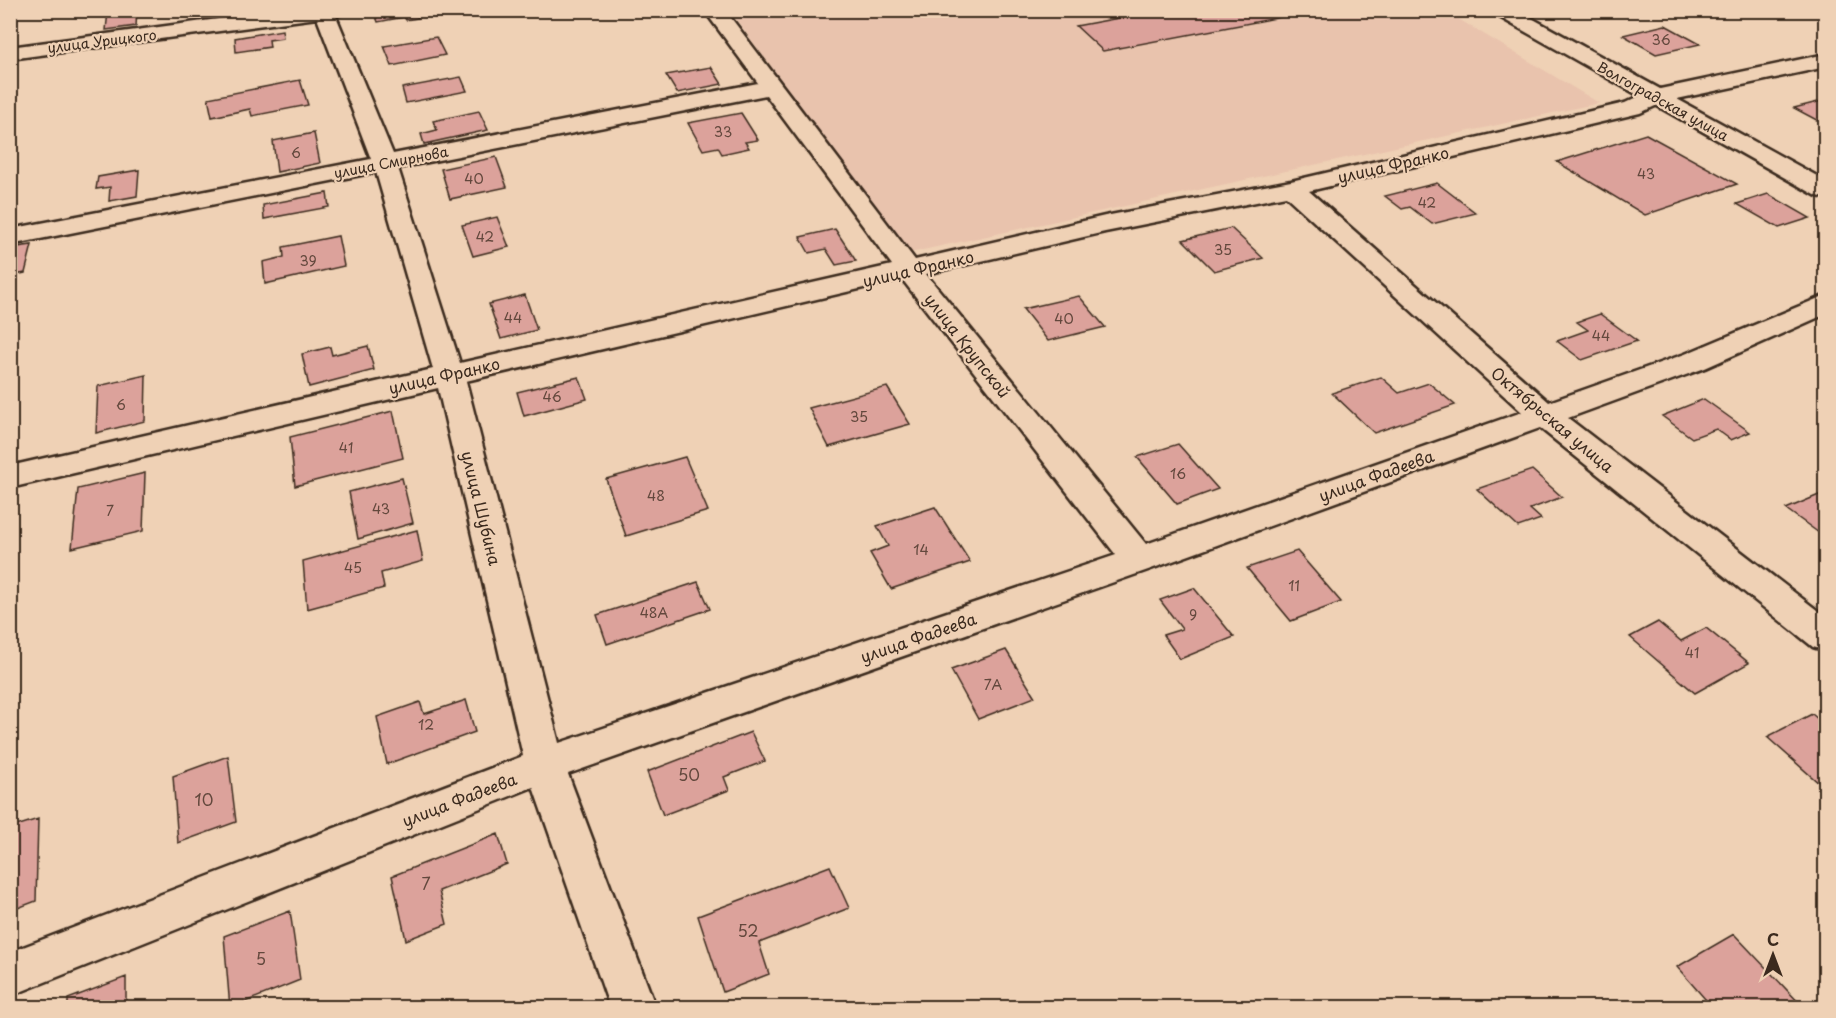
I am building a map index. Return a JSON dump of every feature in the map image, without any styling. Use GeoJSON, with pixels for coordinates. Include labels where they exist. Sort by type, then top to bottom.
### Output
{"type":"FeatureCollection","features":[{"type":"Feature","properties":{"kind":"street","name":"улица Крупской"},"geometry":{"type":"LineString","coordinates":[[714,10],[909,270],[1139,560]]}},
{"type":"Feature","properties":{"kind":"street","name":"Волгоградская улица"},"geometry":{"type":"LineString","coordinates":[[1501,10],[1826,191]]}},
{"type":"Feature","properties":{"kind":"street","name":"улица Урицкого"},"geometry":{"type":"LineString","coordinates":[[10,53],[328,11]]}},
{"type":"Feature","properties":{"kind":"street","name":"улица Шубина"},"geometry":{"type":"LineString","coordinates":[[328,11],[385,163],[449,374],[545,765],[633,1008]]}},
{"type":"Feature","properties":{"kind":"street","name":"улица Франко"},"geometry":{"type":"LineString","coordinates":[[10,477],[1105,224],[1292,188],[1632,108],[1656,97],[1826,60]]}},
{"type":"Feature","properties":{"kind":"street","name":"улица Смирнова"},"geometry":{"type":"LineString","coordinates":[[10,237],[772,87]]}},
{"type":"Feature","properties":{"kind":"street","name":"Октябрьская улица"},"geometry":{"type":"LineString","coordinates":[[1292,188],[1544,415],[1826,637]]}},
{"type":"Feature","properties":{"kind":"street","name":"улица Фадеева"},"geometry":{"type":"LineString","coordinates":[[10,974],[545,765],[1139,560],[1695,361],[1826,303]]}},
{"type":"Feature","properties":{"kind":"shaded area"},"geometry":{"type":"Polygon","coordinates":[[[730,11],[1445,11],[1599,103],[909,253],[730,11]]]}},
{"type":"Feature","properties":{"kind":"building"},"geometry":{"type":"Polygon","coordinates":[[[137,10],[136,26],[106,30],[108,12],[137,10]]]}},
{"type":"Feature","properties":{"kind":"building"},"geometry":{"type":"Polygon","coordinates":[[[395,10],[414,10],[418,18],[406,20],[404,17],[378,22],[375,14],[395,10]]]}},
{"type":"Feature","properties":{"kind":"building"},"geometry":{"type":"Polygon","coordinates":[[[1162,10],[1318,10],[1103,51],[1076,26],[1162,10]]]}},
{"type":"Feature","properties":{"kind":"building"},"geometry":{"type":"Polygon","coordinates":[[[1665,25],[1700,44],[1656,54],[1623,35],[1665,25]]]}},
{"type":"Feature","properties":{"kind":"building"},"geometry":{"type":"Polygon","coordinates":[[[282,30],[283,38],[269,40],[270,47],[236,52],[235,38],[282,30]]]}},
{"type":"Feature","properties":{"kind":"building"},"geometry":{"type":"Polygon","coordinates":[[[436,37],[445,55],[392,66],[384,46],[436,37]]]}},
{"type":"Feature","properties":{"kind":"building"},"geometry":{"type":"Polygon","coordinates":[[[711,67],[722,84],[677,93],[666,75],[711,67]]]}},
{"type":"Feature","properties":{"kind":"building"},"geometry":{"type":"Polygon","coordinates":[[[461,77],[467,91],[406,103],[402,88],[461,77]]]}},
{"type":"Feature","properties":{"kind":"building"},"geometry":{"type":"Polygon","coordinates":[[[300,80],[308,105],[252,116],[250,109],[212,117],[208,98],[300,80]]]}},
{"type":"Feature","properties":{"kind":"building"},"geometry":{"type":"Polygon","coordinates":[[[1826,100],[1826,125],[1794,108],[1826,100]]]}},
{"type":"Feature","properties":{"kind":"building"},"geometry":{"type":"Polygon","coordinates":[[[479,111],[488,130],[424,144],[421,134],[437,130],[433,121],[479,111]]]}},
{"type":"Feature","properties":{"kind":"building"},"geometry":{"type":"Polygon","coordinates":[[[741,113],[758,140],[745,142],[749,148],[722,154],[718,147],[703,150],[688,123],[741,113]]]}},
{"type":"Feature","properties":{"kind":"building"},"geometry":{"type":"Polygon","coordinates":[[[314,133],[320,163],[277,172],[273,141],[314,133]]]}},
{"type":"Feature","properties":{"kind":"building"},"geometry":{"type":"Polygon","coordinates":[[[1646,134],[1737,184],[1645,215],[1557,162],[1646,134]]]}},
{"type":"Feature","properties":{"kind":"building"},"geometry":{"type":"Polygon","coordinates":[[[496,157],[507,187],[450,199],[441,169],[496,157]]]}},
{"type":"Feature","properties":{"kind":"building"},"geometry":{"type":"Polygon","coordinates":[[[139,170],[137,196],[109,201],[110,187],[96,189],[98,177],[139,170]]]}},
{"type":"Feature","properties":{"kind":"building"},"geometry":{"type":"Polygon","coordinates":[[[1437,183],[1476,213],[1432,224],[1410,207],[1402,209],[1385,196],[1437,183]]]}},
{"type":"Feature","properties":{"kind":"building"},"geometry":{"type":"Polygon","coordinates":[[[327,193],[329,207],[264,219],[263,205],[327,193]]]}},
{"type":"Feature","properties":{"kind":"building"},"geometry":{"type":"Polygon","coordinates":[[[1768,194],[1810,218],[1779,228],[1737,204],[1768,194]]]}},
{"type":"Feature","properties":{"kind":"building"},"geometry":{"type":"Polygon","coordinates":[[[497,217],[509,247],[473,256],[462,225],[497,217]]]}},
{"type":"Feature","properties":{"kind":"building"},"geometry":{"type":"Polygon","coordinates":[[[1231,228],[1263,258],[1214,271],[1183,240],[1231,228]]]}},
{"type":"Feature","properties":{"kind":"building"},"geometry":{"type":"Polygon","coordinates":[[[835,229],[856,261],[836,265],[826,249],[809,253],[800,237],[835,229]]]}},
{"type":"Feature","properties":{"kind":"building"},"geometry":{"type":"Polygon","coordinates":[[[338,236],[344,266],[265,284],[263,262],[284,257],[283,247],[338,236]]]}},
{"type":"Feature","properties":{"kind":"building"},"geometry":{"type":"Polygon","coordinates":[[[32,245],[25,273],[10,276],[10,248],[32,245]]]}},
{"type":"Feature","properties":{"kind":"building"},"geometry":{"type":"Polygon","coordinates":[[[525,295],[537,330],[501,339],[489,304],[525,295]]]}},
{"type":"Feature","properties":{"kind":"building"},"geometry":{"type":"Polygon","coordinates":[[[1079,296],[1105,327],[1048,341],[1023,309],[1079,296]]]}},
{"type":"Feature","properties":{"kind":"building"},"geometry":{"type":"Polygon","coordinates":[[[1600,314],[1637,341],[1582,360],[1557,341],[1588,330],[1577,322],[1600,314]]]}},
{"type":"Feature","properties":{"kind":"building"},"geometry":{"type":"Polygon","coordinates":[[[368,346],[374,370],[309,387],[302,354],[330,347],[332,355],[368,346]]]}},
{"type":"Feature","properties":{"kind":"building"},"geometry":{"type":"Polygon","coordinates":[[[146,375],[145,421],[96,433],[98,386],[146,375]]]}},
{"type":"Feature","properties":{"kind":"building"},"geometry":{"type":"Polygon","coordinates":[[[579,377],[587,399],[524,416],[517,392],[579,377]]]}},
{"type":"Feature","properties":{"kind":"building"},"geometry":{"type":"Polygon","coordinates":[[[1381,377],[1399,393],[1429,383],[1455,405],[1374,433],[1332,393],[1381,377]]]}},
{"type":"Feature","properties":{"kind":"building"},"geometry":{"type":"Polygon","coordinates":[[[887,387],[910,424],[829,447],[809,408],[887,387]]]}},
{"type":"Feature","properties":{"kind":"building"},"geometry":{"type":"Polygon","coordinates":[[[1704,399],[1750,432],[1731,440],[1716,429],[1692,438],[1662,416],[1704,399]]]}},
{"type":"Feature","properties":{"kind":"building"},"geometry":{"type":"Polygon","coordinates":[[[393,411],[403,458],[295,486],[290,437],[393,411]]]}},
{"type":"Feature","properties":{"kind":"building"},"geometry":{"type":"Polygon","coordinates":[[[1178,444],[1218,489],[1177,504],[1137,457],[1178,444]]]}},
{"type":"Feature","properties":{"kind":"building"},"geometry":{"type":"Polygon","coordinates":[[[685,457],[708,511],[626,536],[606,479],[685,457]]]}},
{"type":"Feature","properties":{"kind":"building"},"geometry":{"type":"Polygon","coordinates":[[[1532,470],[1562,497],[1530,509],[1541,519],[1518,527],[1477,489],[1532,470]]]}},
{"type":"Feature","properties":{"kind":"building"},"geometry":{"type":"Polygon","coordinates":[[[145,473],[143,531],[72,548],[78,489],[145,473]]]}},
{"type":"Feature","properties":{"kind":"building"},"geometry":{"type":"Polygon","coordinates":[[[402,478],[413,523],[358,539],[349,492],[402,478]]]}},
{"type":"Feature","properties":{"kind":"building"},"geometry":{"type":"Polygon","coordinates":[[[1826,492],[1826,530],[1819,533],[1786,509],[1826,492]]]}},
{"type":"Feature","properties":{"kind":"building"},"geometry":{"type":"Polygon","coordinates":[[[935,507],[970,562],[891,589],[870,553],[888,546],[877,526],[935,507]]]}},
{"type":"Feature","properties":{"kind":"building"},"geometry":{"type":"Polygon","coordinates":[[[417,530],[423,561],[381,573],[384,588],[307,609],[303,561],[417,530]]]}},
{"type":"Feature","properties":{"kind":"building"},"geometry":{"type":"Polygon","coordinates":[[[1297,551],[1341,602],[1291,621],[1247,568],[1297,551]]]}},
{"type":"Feature","properties":{"kind":"building"},"geometry":{"type":"Polygon","coordinates":[[[698,582],[710,609],[607,644],[597,615],[698,582]]]}},
{"type":"Feature","properties":{"kind":"building"},"geometry":{"type":"Polygon","coordinates":[[[1194,588],[1234,637],[1180,659],[1163,635],[1182,629],[1160,600],[1194,588]]]}},
{"type":"Feature","properties":{"kind":"building"},"geometry":{"type":"Polygon","coordinates":[[[1658,622],[1681,641],[1706,628],[1749,663],[1695,693],[1630,637],[1658,622]]]}},
{"type":"Feature","properties":{"kind":"building"},"geometry":{"type":"Polygon","coordinates":[[[1006,650],[1035,697],[978,719],[951,670],[1006,650]]]}},
{"type":"Feature","properties":{"kind":"building"},"geometry":{"type":"Polygon","coordinates":[[[466,700],[475,732],[387,764],[377,717],[420,702],[424,714],[466,700]]]}},
{"type":"Feature","properties":{"kind":"building"},"geometry":{"type":"Polygon","coordinates":[[[1812,714],[1826,726],[1826,781],[1820,784],[1767,737],[1812,714]]]}},
{"type":"Feature","properties":{"kind":"building"},"geometry":{"type":"Polygon","coordinates":[[[751,732],[765,761],[724,777],[729,790],[663,815],[647,772],[751,732]]]}},
{"type":"Feature","properties":{"kind":"building"},"geometry":{"type":"Polygon","coordinates":[[[228,756],[236,822],[178,843],[173,776],[228,756]]]}},
{"type":"Feature","properties":{"kind":"building"},"geometry":{"type":"Polygon","coordinates":[[[38,819],[36,901],[10,911],[10,828],[38,819]]]}},
{"type":"Feature","properties":{"kind":"building"},"geometry":{"type":"Polygon","coordinates":[[[498,834],[507,864],[439,891],[447,924],[406,940],[392,876],[498,834]]]}},
{"type":"Feature","properties":{"kind":"building"},"geometry":{"type":"Polygon","coordinates":[[[830,866],[849,908],[759,943],[769,974],[723,992],[698,916],[830,866]]]}},
{"type":"Feature","properties":{"kind":"building"},"geometry":{"type":"Polygon","coordinates":[[[290,911],[300,980],[230,1008],[224,936],[290,911]]]}},
{"type":"Feature","properties":{"kind":"building"},"geometry":{"type":"Polygon","coordinates":[[[1734,934],[1804,1008],[1713,1008],[1677,967],[1734,934]]]}},
{"type":"Feature","properties":{"kind":"building"},"geometry":{"type":"Polygon","coordinates":[[[126,977],[126,1008],[68,1008],[68,999],[126,977]]]}}]}
